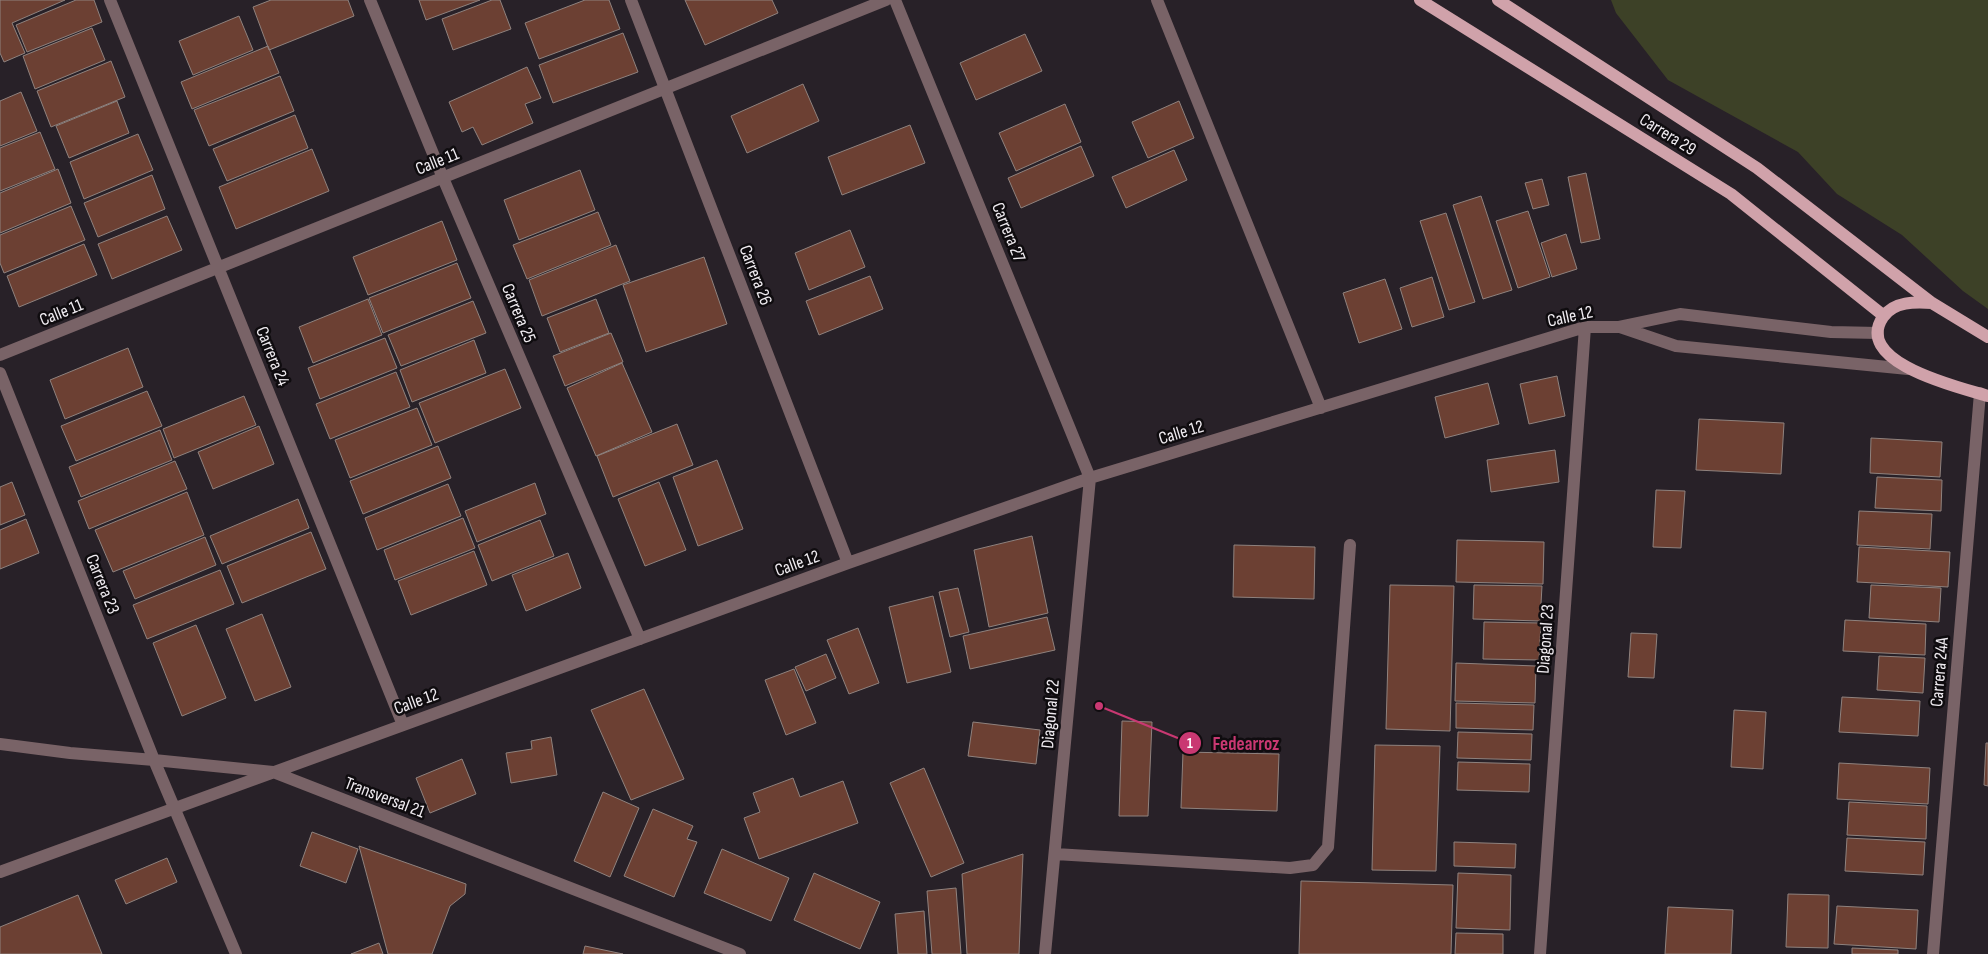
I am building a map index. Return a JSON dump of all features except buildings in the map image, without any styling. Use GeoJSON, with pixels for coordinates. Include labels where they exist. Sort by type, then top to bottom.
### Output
{"type":"FeatureCollection","features":[{"type":"Feature","properties":{"kind":"main road","name":"Carrera 29"},"geometry":{"type":"LineString","coordinates":[[1420,0],[1731,194],[1884,316]]}},
{"type":"Feature","properties":{"kind":"main road","name":"Carrera 29"},"geometry":{"type":"LineString","coordinates":[[1498,0],[1757,168],[1932,303],[1988,337]]}},
{"type":"Feature","properties":{"kind":"main road"},"geometry":{"type":"LineString","coordinates":[[1932,303],[1911,302],[1897,306],[1884,316],[1878,334],[1882,345],[1890,355],[1908,369],[1984,395]]}},
{"type":"Feature","properties":{"kind":"street","name":"Carrera 24"},"geometry":{"type":"LineString","coordinates":[[110,0],[403,725]]}},
{"type":"Feature","properties":{"kind":"street","name":"Carrera 25"},"geometry":{"type":"LineString","coordinates":[[370,0],[442,178],[640,638]]}},
{"type":"Feature","properties":{"kind":"street","name":"Carrera 26"},"geometry":{"type":"LineString","coordinates":[[631,0],[848,563]]}},
{"type":"Feature","properties":{"kind":"street","name":"Calle 11"},"geometry":{"type":"LineString","coordinates":[[0,355],[886,0]]}},
{"type":"Feature","properties":{"kind":"street","name":"Carrera 27"},"geometry":{"type":"LineString","coordinates":[[896,0],[1090,478]]}},
{"type":"Feature","properties":{"kind":"street"},"geometry":{"type":"LineString","coordinates":[[1156,0],[1320,408]]}},
{"type":"Feature","properties":{"kind":"street","name":"Calle 12"},"geometry":{"type":"LineString","coordinates":[[0,872],[640,638],[1090,478],[1585,327],[1618,327],[1680,314],[1830,332],[1878,334]]}},
{"type":"Feature","properties":{"kind":"street","name":"Diagonal 23"},"geometry":{"type":"LineString","coordinates":[[1540,954],[1585,327]]}},
{"type":"Feature","properties":{"kind":"street","name":"Calle 12"},"geometry":{"type":"LineString","coordinates":[[1618,327],[1676,346],[1908,369]]}},
{"type":"Feature","properties":{"kind":"street","name":"Carrera 23"},"geometry":{"type":"LineString","coordinates":[[0,373],[154,760],[236,954]]}},
{"type":"Feature","properties":{"kind":"street","name":"Carrera 24A"},"geometry":{"type":"LineString","coordinates":[[1933,954],[1984,395]]}},
{"type":"Feature","properties":{"kind":"street","name":"Diagonal 22"},"geometry":{"type":"LineString","coordinates":[[1045,954],[1090,478]]}},
{"type":"Feature","properties":{"kind":"street"},"geometry":{"type":"LineString","coordinates":[[1055,854],[1290,868],[1313,864],[1328,847],[1350,546]]}},
{"type":"Feature","properties":{"kind":"street","name":"Transversal 21"},"geometry":{"type":"LineString","coordinates":[[0,744],[70,754],[273,772],[740,954]]}},
{"type":"Feature","properties":{"kind":"green space"},"geometry":{"type":"Polygon","coordinates":[[[1611,0],[1988,0],[1988,309],[1963,291],[1902,235],[1837,194],[1798,152],[1668,80],[1616,13],[1611,0]]]}},
{"type":"Feature","properties":{"kind":"place","name":"Fedearroz"},"geometry":{"type":"Point","coordinates":[1099,706]}}]}
